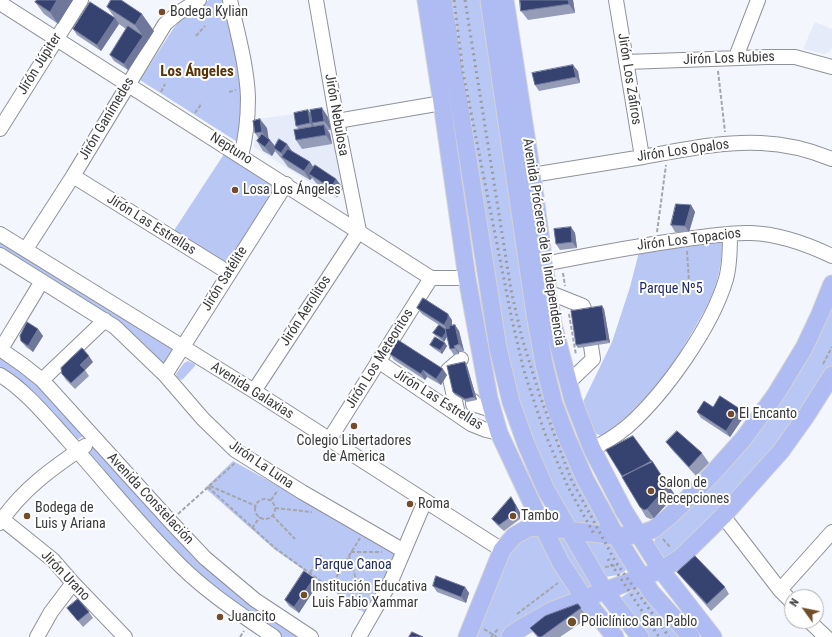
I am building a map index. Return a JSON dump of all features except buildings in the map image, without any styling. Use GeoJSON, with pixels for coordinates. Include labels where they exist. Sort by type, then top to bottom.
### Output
{"type":"FeatureCollection","features":[{"type":"Feature","properties":{"kind":"main road"},"geometry":{"type":"LineString","coordinates":[[426,0],[467,278],[492,410],[499,433],[561,563],[584,598],[615,637]]}},
{"type":"Feature","properties":{"kind":"main road"},"geometry":{"type":"LineString","coordinates":[[443,0],[498,348],[512,402],[526,444],[546,490],[604,590],[640,637]]}},
{"type":"Feature","properties":{"kind":"main road","name":"Avenida Próceres de la Independencia"},"geometry":{"type":"LineString","coordinates":[[489,0],[535,314],[544,364],[554,404],[585,478],[616,536],[642,578],[660,603],[691,637]]}},
{"type":"Feature","properties":{"kind":"main road","name":"Avenida Próceres de la Independencia"},"geometry":{"type":"LineString","coordinates":[[505,0],[553,324],[573,400],[592,450],[638,535],[661,570],[713,637]]}},
{"type":"Feature","properties":{"kind":"main road"},"geometry":{"type":"LineString","coordinates":[[467,637],[502,550],[514,536],[528,528],[543,527],[616,536],[638,535],[654,529],[671,515],[711,475],[744,438],[776,394],[804,348],[832,284]]}},
{"type":"Feature","properties":{"kind":"main road"},"geometry":{"type":"LineString","coordinates":[[510,637],[523,627],[553,610],[604,590],[642,578],[661,570],[680,558],[723,516],[781,451],[806,416],[832,375]]}},
{"type":"Feature","properties":{"kind":"street","name":"Jirón Júpiter"},"geometry":{"type":"LineString","coordinates":[[0,129],[81,0]]}},
{"type":"Feature","properties":{"kind":"street","name":"Jirón Ganímedes"},"geometry":{"type":"LineString","coordinates":[[26,250],[73,176],[165,24],[178,13],[199,0]]}},
{"type":"Feature","properties":{"kind":"street"},"geometry":{"type":"LineString","coordinates":[[230,0],[246,78],[248,96],[248,114],[241,156]]}},
{"type":"Feature","properties":{"kind":"street","name":"Jirón Nebulosa"},"geometry":{"type":"LineString","coordinates":[[316,0],[358,231]]}},
{"type":"Feature","properties":{"kind":"street","name":"Jirón Los Zafiros"},"geometry":{"type":"LineString","coordinates":[[616,0],[642,157]]}},
{"type":"Feature","properties":{"kind":"street"},"geometry":{"type":"LineString","coordinates":[[736,57],[758,0]]}},
{"type":"Feature","properties":{"kind":"street","name":"Neptuno"},"geometry":{"type":"LineString","coordinates":[[0,3],[286,184],[431,278]]}},
{"type":"Feature","properties":{"kind":"street","name":"Jirón Los Rubies"},"geometry":{"type":"LineString","coordinates":[[626,62],[736,57],[795,57],[831,63]]}},
{"type":"Feature","properties":{"kind":"street"},"geometry":{"type":"LineString","coordinates":[[337,121],[442,103]]}},
{"type":"Feature","properties":{"kind":"street","name":"Jirón Los Opalos"},"geometry":{"type":"LineString","coordinates":[[532,175],[727,144],[776,144],[806,150],[832,159]]}},
{"type":"Feature","properties":{"kind":"street","name":"Jirón Las Estrellas"},"geometry":{"type":"LineString","coordinates":[[73,176],[229,274]]}},
{"type":"Feature","properties":{"kind":"street","name":"Jirón Satélite"},"geometry":{"type":"LineString","coordinates":[[165,375],[286,184]]}},
{"type":"Feature","properties":{"kind":"street","name":"Jirón Aerolitos"},"geometry":{"type":"LineString","coordinates":[[254,391],[358,231]]}},
{"type":"Feature","properties":{"kind":"street","name":"Jirón Los Topacios"},"geometry":{"type":"LineString","coordinates":[[544,264],[656,243],[730,234],[751,233],[790,239],[832,256]]}},
{"type":"Feature","properties":{"kind":"street","name":"Avenida Galaxias"},"geometry":{"type":"LineString","coordinates":[[0,234],[254,391],[502,550]]}},
{"type":"Feature","properties":{"kind":"street"},"geometry":{"type":"LineString","coordinates":[[592,450],[610,440],[628,426],[664,387],[685,358],[720,297],[729,263],[730,234]]}},
{"type":"Feature","properties":{"kind":"street"},"geometry":{"type":"LineString","coordinates":[[0,255],[105,320],[42,380]]}},
{"type":"Feature","properties":{"kind":"street"},"geometry":{"type":"LineString","coordinates":[[431,278],[467,278]]}},
{"type":"Feature","properties":{"kind":"street","name":"Jirón Los Meteoritos"},"geometry":{"type":"LineString","coordinates":[[329,440],[431,278]]}},
{"type":"Feature","properties":{"kind":"street"},"geometry":{"type":"LineString","coordinates":[[0,349],[42,281]]}},
{"type":"Feature","properties":{"kind":"street"},"geometry":{"type":"LineString","coordinates":[[548,292],[583,306],[585,312]]}},
{"type":"Feature","properties":{"kind":"street","name":"Jirón La Luna"},"geometry":{"type":"LineString","coordinates":[[105,320],[115,327],[165,375],[203,419],[235,450],[302,492],[404,551]]}},
{"type":"Feature","properties":{"kind":"street"},"geometry":{"type":"LineString","coordinates":[[458,414],[448,370],[462,363],[478,340]]}},
{"type":"Feature","properties":{"kind":"street"},"geometry":{"type":"LineString","coordinates":[[568,383],[593,359],[591,346]]}},
{"type":"Feature","properties":{"kind":"street","name":"Avenida Constelación"},"geometry":{"type":"LineString","coordinates":[[0,349],[23,364],[42,380],[170,521],[206,558],[250,595],[311,637]]}},
{"type":"Feature","properties":{"kind":"street","name":"Jirón Las Estrellas"},"geometry":{"type":"LineString","coordinates":[[378,362],[472,424],[486,430],[499,433]]}},
{"type":"Feature","properties":{"kind":"street","name":"Avenida Constelación"},"geometry":{"type":"LineString","coordinates":[[0,375],[43,412],[169,555],[198,582],[274,637]]}},
{"type":"Feature","properties":{"kind":"street"},"geometry":{"type":"LineString","coordinates":[[473,401],[473,404],[492,410]]}},
{"type":"Feature","properties":{"kind":"street"},"geometry":{"type":"LineString","coordinates":[[1,521],[28,489],[95,439]]}},
{"type":"Feature","properties":{"kind":"street"},"geometry":{"type":"LineString","coordinates":[[359,637],[391,581],[425,501]]}},
{"type":"Feature","properties":{"kind":"street"},"geometry":{"type":"LineString","coordinates":[[723,516],[784,594]]}},
{"type":"Feature","properties":{"kind":"street","name":"Jirón Urano"},"geometry":{"type":"LineString","coordinates":[[1,521],[53,560],[125,637]]}},
{"type":"Feature","properties":{"kind":"street"},"geometry":{"type":"LineString","coordinates":[[780,590],[832,532]]}},
{"type":"Feature","properties":{"kind":"street"},"geometry":{"type":"LineString","coordinates":[[36,637],[51,612],[73,583]]}},
{"type":"Feature","properties":{"kind":"street"},"geometry":{"type":"LineString","coordinates":[[818,629],[826,637]]}},
{"type":"Feature","properties":{"kind":"path"},"geometry":{"type":"LineString","coordinates":[[196,36],[205,26]]}},
{"type":"Feature","properties":{"kind":"path"},"geometry":{"type":"LineString","coordinates":[[717,58],[727,144]]}},
{"type":"Feature","properties":{"kind":"path"},"geometry":{"type":"LineString","coordinates":[[656,243],[668,153]]}},
{"type":"Feature","properties":{"kind":"path"},"geometry":{"type":"LineString","coordinates":[[686,248],[689,282]]}},
{"type":"Feature","properties":{"kind":"path"},"geometry":{"type":"LineString","coordinates":[[563,268],[566,289]]}},
{"type":"Feature","properties":{"kind":"path"},"geometry":{"type":"LineString","coordinates":[[568,308],[577,357]]}},
{"type":"Feature","properties":{"kind":"path"},"geometry":{"type":"LineString","coordinates":[[170,521],[243,455]]}},
{"type":"Feature","properties":{"kind":"path"},"geometry":{"type":"LineString","coordinates":[[209,487],[256,506]]}},
{"type":"Feature","properties":{"kind":"path"},"geometry":{"type":"LineString","coordinates":[[209,487],[275,548],[366,613],[349,556]]}},
{"type":"Feature","properties":{"kind":"path"},"geometry":{"type":"LineString","coordinates":[[271,500],[278,489]]}},
{"type":"Feature","properties":{"kind":"path"},"geometry":{"type":"LineString","coordinates":[[261,500],[271,500],[275,508],[272,515],[266,518],[260,517],[257,513],[256,506],[261,500]]}},
{"type":"Feature","properties":{"kind":"path"},"geometry":{"type":"LineString","coordinates":[[275,508],[315,512]]}},
{"type":"Feature","properties":{"kind":"path"},"geometry":{"type":"LineString","coordinates":[[272,515],[295,539]]}},
{"type":"Feature","properties":{"kind":"path"},"geometry":{"type":"LineString","coordinates":[[252,528],[260,517]]}},
{"type":"Feature","properties":{"kind":"path"},"geometry":{"type":"LineString","coordinates":[[330,587],[366,529]]}},
{"type":"Feature","properties":{"kind":"path"},"geometry":{"type":"LineString","coordinates":[[661,536],[673,550]]}},
{"type":"Feature","properties":{"kind":"path"},"geometry":{"type":"LineString","coordinates":[[351,552],[388,552]]}},
{"type":"Feature","properties":{"kind":"path"},"geometry":{"type":"LineString","coordinates":[[310,572],[321,555]]}},
{"type":"Feature","properties":{"kind":"shaded area"},"geometry":{"type":"Polygon","coordinates":[[[815,22],[832,29],[832,47],[829,52],[824,54],[803,49],[815,22]]]}},
{"type":"Feature","properties":{"kind":"shaded area"},"geometry":{"type":"Polygon","coordinates":[[[329,109],[344,189],[336,199],[254,147],[258,119],[329,109]]]}},
{"type":"Feature","properties":{"kind":"green space"},"geometry":{"type":"Polygon","coordinates":[[[209,0],[226,0],[242,77],[243,102],[239,143],[140,80],[173,29],[188,12],[209,0]]]}},
{"type":"Feature","properties":{"kind":"green space"},"geometry":{"type":"Polygon","coordinates":[[[450,0],[480,0],[487,37],[523,293],[531,339],[603,528],[569,522],[527,430],[504,346],[450,0]]]}},
{"type":"Feature","properties":{"kind":"green space"},"geometry":{"type":"Polygon","coordinates":[[[226,151],[282,184],[228,269],[173,232],[226,151]]]}},
{"type":"Feature","properties":{"kind":"green space"},"geometry":{"type":"Polygon","coordinates":[[[0,240],[173,349],[174,355],[166,367],[0,252],[0,240]]]}},
{"type":"Feature","properties":{"kind":"green space","name":"Parque Nº5"},"geometry":{"type":"Polygon","coordinates":[[[722,241],[720,265],[713,293],[688,340],[674,361],[652,391],[623,420],[602,436],[594,433],[581,406],[612,342],[630,287],[639,252],[722,241]]]}},
{"type":"Feature","properties":{"kind":"green space"},"geometry":{"type":"Polygon","coordinates":[[[832,299],[832,366],[814,395],[749,481],[670,557],[664,557],[658,554],[653,545],[656,537],[700,494],[832,299]]]}},
{"type":"Feature","properties":{"kind":"green space"},"geometry":{"type":"Polygon","coordinates":[[[0,353],[14,362],[83,430],[83,436],[77,440],[73,439],[0,370],[0,353]]]}},
{"type":"Feature","properties":{"kind":"green space"},"geometry":{"type":"Polygon","coordinates":[[[188,361],[195,364],[195,366],[181,380],[176,374],[184,363],[188,361]]]}},
{"type":"Feature","properties":{"kind":"green space"},"geometry":{"type":"Polygon","coordinates":[[[96,445],[168,525],[305,637],[282,637],[244,611],[173,553],[87,454],[86,450],[96,445]]]}},
{"type":"Feature","properties":{"kind":"green space","name":"Parque Canoa"},"geometry":{"type":"Polygon","coordinates":[[[233,461],[397,552],[383,587],[366,614],[274,549],[205,488],[233,461]]]}},
{"type":"Feature","properties":{"kind":"green space"},"geometry":{"type":"Polygon","coordinates":[[[524,535],[540,535],[572,584],[571,594],[503,637],[471,637],[501,559],[524,535]]]}},
{"type":"Feature","properties":{"kind":"green space"},"geometry":{"type":"Polygon","coordinates":[[[561,535],[566,537],[596,587],[584,588],[557,538],[561,535]]]}},
{"type":"Feature","properties":{"kind":"green space"},"geometry":{"type":"Polygon","coordinates":[[[581,539],[611,541],[627,568],[625,571],[613,576],[603,577],[581,539]]]}},
{"type":"Feature","properties":{"kind":"green space"},"geometry":{"type":"Polygon","coordinates":[[[638,586],[682,637],[646,637],[619,599],[638,586]]]}},
{"type":"Feature","properties":{"kind":"railway"},"geometry":{"type":"LineString","coordinates":[[454,0],[463,72],[512,320],[524,371],[544,431],[568,487],[594,534]]}},
{"type":"Feature","properties":{"kind":"railway"},"geometry":{"type":"LineString","coordinates":[[465,0],[511,290],[522,338],[540,396],[571,479],[615,561],[669,637]]}},
{"type":"Feature","properties":{"kind":"railway"},"geometry":{"type":"LineString","coordinates":[[608,559],[659,637]]}},
{"type":"Feature","properties":{"kind":"place","name":"Bodega Kylian"},"geometry":{"type":"Point","coordinates":[162,12]}},
{"type":"Feature","properties":{"kind":"place","name":"Losa Los Ángeles"},"geometry":{"type":"Point","coordinates":[235,190]}},
{"type":"Feature","properties":{"kind":"place","name":"El Encanto"},"geometry":{"type":"Point","coordinates":[731,414]}},
{"type":"Feature","properties":{"kind":"place","name":"Colegio Libertadores de America"},"geometry":{"type":"Point","coordinates":[354,426]}},
{"type":"Feature","properties":{"kind":"place","name":"Salon de Recepciones"},"geometry":{"type":"Point","coordinates":[651,491]}},
{"type":"Feature","properties":{"kind":"place","name":"Roma"},"geometry":{"type":"Point","coordinates":[410,504]}},
{"type":"Feature","properties":{"kind":"place","name":"Bodega de Luis y Ariana"},"geometry":{"type":"Point","coordinates":[27,516]}},
{"type":"Feature","properties":{"kind":"place","name":"Tambo"},"geometry":{"type":"Point","coordinates":[513,516]}},
{"type":"Feature","properties":{"kind":"place","name":"Institución Educativa Luis Fabio Xammar"},"geometry":{"type":"Point","coordinates":[304,595]}},
{"type":"Feature","properties":{"kind":"place","name":"Juancito"},"geometry":{"type":"Point","coordinates":[220,617]}},
{"type":"Feature","properties":{"kind":"place","name":"Policlínico San Pablo"},"geometry":{"type":"Point","coordinates":[572,622]}},
{"type":"Feature","properties":{"kind":"district","name":"Los Ángeles"},"geometry":{"type":"Point","coordinates":[197,72]}}]}
